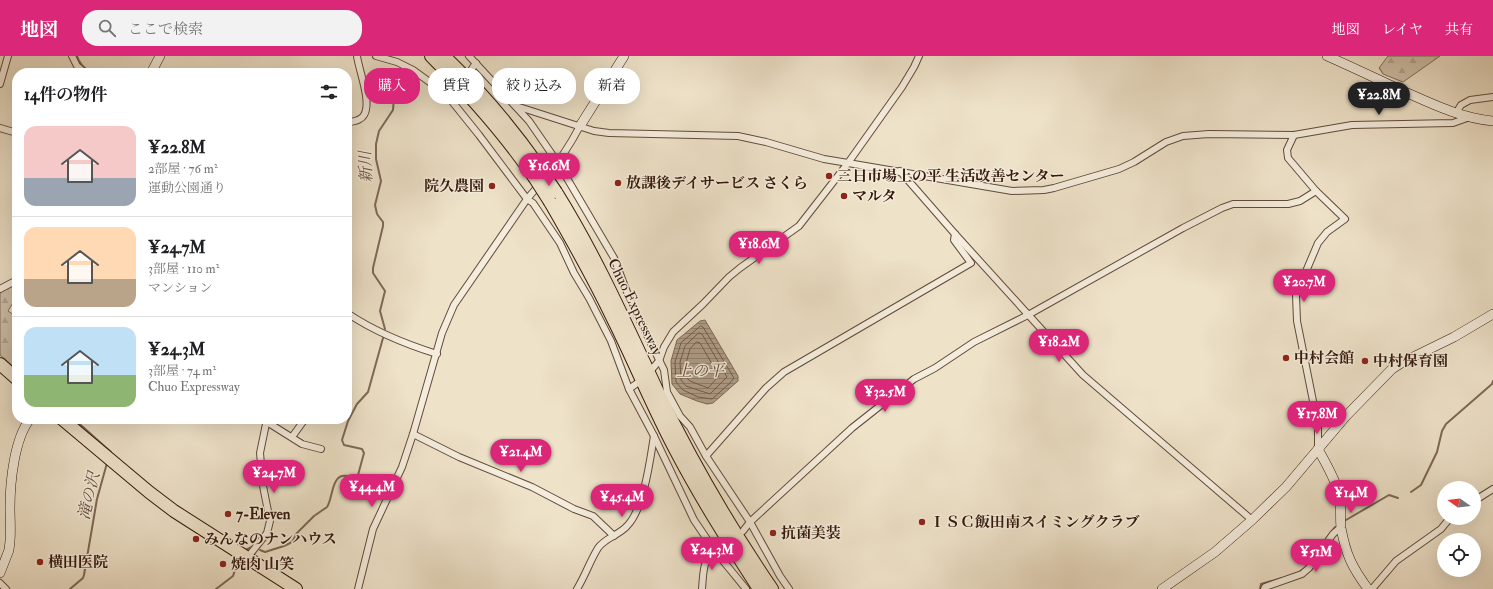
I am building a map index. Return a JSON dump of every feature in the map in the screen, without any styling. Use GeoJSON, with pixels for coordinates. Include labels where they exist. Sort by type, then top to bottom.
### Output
{"type":"FeatureCollection","features":[{"type":"Feature","properties":{"kind":"highway","name":"Chuo Expressway"},"geometry":{"type":"LineString","coordinates":[[432,56],[479,106],[521,158],[537,173]]}},
{"type":"Feature","properties":{"kind":"highway","name":"Chuo Expressway"},"geometry":{"type":"LineString","coordinates":[[444,56],[484,97],[527,150],[537,173],[590,249],[658,392],[695,463],[744,547],[772,589]]}},
{"type":"Feature","properties":{"kind":"highway","name":"Chuo Expressway"},"geometry":{"type":"LineString","coordinates":[[553,197],[614,320],[645,389],[676,452],[715,519],[759,589]]}},
{"type":"Feature","properties":{"kind":"highway"},"geometry":{"type":"LineString","coordinates":[[0,364],[12,375]]}},
{"type":"Feature","properties":{"kind":"highway"},"geometry":{"type":"LineString","coordinates":[[68,424],[174,511],[296,589]]}},
{"type":"Feature","properties":{"kind":"street"},"geometry":{"type":"LineString","coordinates":[[0,84],[8,56]]}},
{"type":"Feature","properties":{"kind":"street"},"geometry":{"type":"LineString","coordinates":[[72,56],[79,68]]}},
{"type":"Feature","properties":{"kind":"street"},"geometry":{"type":"LineString","coordinates":[[154,68],[160,56]]}},
{"type":"Feature","properties":{"kind":"street"},"geometry":{"type":"LineString","coordinates":[[352,122],[359,120],[364,115],[367,100],[357,56]]}},
{"type":"Feature","properties":{"kind":"street"},"geometry":{"type":"LineString","coordinates":[[376,56],[397,62],[413,70],[428,81]]}},
{"type":"Feature","properties":{"kind":"street"},"geometry":{"type":"LineString","coordinates":[[469,56],[529,121],[558,163],[614,258],[630,300],[664,370],[667,392],[680,416],[690,427],[706,456],[750,522],[780,576],[789,589]]}},
{"type":"Feature","properties":{"kind":"street"},"geometry":{"type":"LineString","coordinates":[[358,589],[373,529],[402,467],[442,333],[454,305],[527,199],[558,163],[569,147],[580,126],[624,56]]}},
{"type":"Feature","properties":{"kind":"street"},"geometry":{"type":"LineString","coordinates":[[652,369],[660,361],[664,347],[673,332],[729,277],[799,226],[848,164],[902,87],[919,56]]}},
{"type":"Feature","properties":{"kind":"street"},"geometry":{"type":"LineString","coordinates":[[1327,56],[1456,113],[1493,121]]}},
{"type":"Feature","properties":{"kind":"street"},"geometry":{"type":"LineString","coordinates":[[472,68],[476,63]]}},
{"type":"Feature","properties":{"kind":"street"},"geometry":{"type":"LineString","coordinates":[[1456,113],[1461,105],[1470,100],[1493,97]]}},
{"type":"Feature","properties":{"kind":"street"},"geometry":{"type":"LineString","coordinates":[[454,104],[527,199],[533,203],[560,243],[574,273],[589,298],[611,341],[629,389],[654,436],[694,520],[715,551],[746,589]]}},
{"type":"Feature","properties":{"kind":"street"},"geometry":{"type":"LineString","coordinates":[[516,106],[580,126],[609,133],[738,136],[848,164],[900,171],[1012,191],[1044,190],[1054,188],[1119,169],[1134,162],[1166,142],[1183,136],[1209,134],[1294,135],[1352,125],[1453,123],[1470,117]]}},
{"type":"Feature","properties":{"kind":"street"},"geometry":{"type":"LineString","coordinates":[[0,128],[12,132]]}},
{"type":"Feature","properties":{"kind":"street"},"geometry":{"type":"LineString","coordinates":[[1294,135],[1287,150],[1288,158],[1316,191],[1345,219],[1327,232],[1318,243],[1296,295],[1295,304],[1318,426],[1318,449],[1332,476],[1340,496],[1341,526],[1347,555],[1355,571],[1368,589]]}},
{"type":"Feature","properties":{"kind":"street"},"geometry":{"type":"LineString","coordinates":[[900,171],[1083,375],[1252,520]]}},
{"type":"Feature","properties":{"kind":"street"},"geometry":{"type":"LineString","coordinates":[[743,531],[750,522],[852,428],[914,379],[935,368],[974,342],[1028,315],[1222,208],[1239,203],[1288,204],[1300,201],[1316,191]]}},
{"type":"Feature","properties":{"kind":"street"},"geometry":{"type":"LineString","coordinates":[[706,456],[766,388],[784,372],[971,263],[954,240],[955,234]]}},
{"type":"Feature","properties":{"kind":"street"},"geometry":{"type":"LineString","coordinates":[[0,289],[12,283]]}},
{"type":"Feature","properties":{"kind":"street"},"geometry":{"type":"LineString","coordinates":[[1162,589],[1216,552],[1252,520],[1286,487],[1371,389],[1392,369],[1493,314]]}},
{"type":"Feature","properties":{"kind":"street"},"geometry":{"type":"LineString","coordinates":[[352,316],[377,331],[406,344],[436,354]]}},
{"type":"Feature","properties":{"kind":"street"},"geometry":{"type":"LineString","coordinates":[[629,389],[636,384]]}},
{"type":"Feature","properties":{"kind":"street"},"geometry":{"type":"LineString","coordinates":[[0,573],[9,550],[11,479],[18,446],[26,424]]}},
{"type":"Feature","properties":{"kind":"street"},"geometry":{"type":"LineString","coordinates":[[243,555],[267,533],[270,521],[263,486],[260,453],[266,424]]}},
{"type":"Feature","properties":{"kind":"street"},"geometry":{"type":"LineString","coordinates":[[273,424],[302,444],[321,449]]}},
{"type":"Feature","properties":{"kind":"street"},"geometry":{"type":"LineString","coordinates":[[292,437],[301,424]]}},
{"type":"Feature","properties":{"kind":"street"},"geometry":{"type":"LineString","coordinates":[[413,434],[459,457],[532,487],[593,516],[614,536]]}},
{"type":"Feature","properties":{"kind":"street"},"geometry":{"type":"LineString","coordinates":[[577,589],[599,548],[605,541],[627,527],[639,504],[648,477],[654,436]]}},
{"type":"Feature","properties":{"kind":"street"},"geometry":{"type":"LineString","coordinates":[[1481,497],[1493,490]]}},
{"type":"Feature","properties":{"kind":"street"},"geometry":{"type":"LineString","coordinates":[[1372,589],[1396,561],[1441,529],[1444,525]]}},
{"type":"Feature","properties":{"kind":"street"},"geometry":{"type":"LineString","coordinates":[[1264,589],[1265,587],[1302,574],[1309,568],[1333,534],[1341,526]]}},
{"type":"Feature","properties":{"kind":"street"},"geometry":{"type":"LineString","coordinates":[[702,589],[704,564],[723,544]]}},
{"type":"Feature","properties":{"kind":"street"},"geometry":{"type":"LineString","coordinates":[[0,583],[6,589]]}},
{"type":"Feature","properties":{"kind":"green space"},"geometry":{"type":"Polygon","coordinates":[[[1388,56],[1440,56],[1403,82],[1383,74],[1379,68],[1388,56]]]}},
{"type":"Feature","properties":{"kind":"green space"},"geometry":{"type":"Polygon","coordinates":[[[12,286],[12,304],[8,311],[12,314],[12,365],[0,355],[0,293],[12,286]]]}},
{"type":"Feature","properties":{"kind":"water","name":"上の平"},"geometry":{"type":"Polygon","coordinates":[[[705,320],[738,376],[738,381],[713,403],[707,404],[680,394],[672,384],[671,361],[677,340],[700,321],[705,320]]]}},
{"type":"Feature","properties":{"kind":"waterway","name":"滝の沢"},"geometry":{"type":"LineString","coordinates":[[77,56],[85,68]]}},
{"type":"Feature","properties":{"kind":"waterway","name":"新川"},"geometry":{"type":"LineString","coordinates":[[385,329],[380,311],[385,291],[373,273],[383,226],[383,222],[377,214],[375,205],[381,181],[376,159],[376,144],[379,131],[393,110],[393,104]]}},
{"type":"Feature","properties":{"kind":"waterway","name":"新川"},"geometry":{"type":"LineString","coordinates":[[352,413],[357,404],[368,392],[383,338]]}},
{"type":"Feature","properties":{"kind":"waterway"},"geometry":{"type":"LineString","coordinates":[[1411,492],[1421,485],[1437,452],[1442,431],[1446,424],[1492,384],[1493,381]]}},
{"type":"Feature","properties":{"kind":"waterway","name":"滝の沢"},"geometry":{"type":"LineString","coordinates":[[80,424],[111,453]]}},
{"type":"Feature","properties":{"kind":"waterway","name":"新川"},"geometry":{"type":"LineString","coordinates":[[260,550],[265,552],[292,542],[297,533],[314,516],[327,507],[336,481],[342,476],[358,475],[364,453],[362,449],[344,445],[342,440],[347,424]]}},
{"type":"Feature","properties":{"kind":"waterway","name":"滝の沢"},"geometry":{"type":"LineString","coordinates":[[70,589],[83,578],[84,575],[97,499],[107,463]]}},
{"type":"Feature","properties":{"kind":"waterway"},"geometry":{"type":"LineString","coordinates":[[1346,520],[1389,495],[1398,498]]}},
{"type":"Feature","properties":{"kind":"waterway"},"geometry":{"type":"LineString","coordinates":[[1321,545],[1335,527]]}},
{"type":"Feature","properties":{"kind":"waterway","name":"新川"},"geometry":{"type":"LineString","coordinates":[[243,551],[252,547]]}},
{"type":"Feature","properties":{"kind":"waterway","name":"新川"},"geometry":{"type":"LineString","coordinates":[[216,589],[233,576],[239,558]]}},
{"type":"Feature","properties":{"kind":"waterway"},"geometry":{"type":"LineString","coordinates":[[1299,572],[1310,562]]}},
{"type":"Feature","properties":{"kind":"waterway"},"geometry":{"type":"LineString","coordinates":[[1260,589],[1261,584],[1282,578]]}},
{"type":"Feature","properties":{"kind":"place","name":"三日市場上の平 生活改善センター"},"geometry":{"type":"Point","coordinates":[829,176]}},
{"type":"Feature","properties":{"kind":"place","name":"放課後デイサービス さくら"},"geometry":{"type":"Point","coordinates":[618,183]}},
{"type":"Feature","properties":{"kind":"place","name":"院久農園"},"geometry":{"type":"Point","coordinates":[492,186]}},
{"type":"Feature","properties":{"kind":"place","name":"マルタ"},"geometry":{"type":"Point","coordinates":[844,196]}},
{"type":"Feature","properties":{"kind":"place","name":"中村会館"},"geometry":{"type":"Point","coordinates":[1286,358]}},
{"type":"Feature","properties":{"kind":"place","name":"中村保育園"},"geometry":{"type":"Point","coordinates":[1365,361]}},
{"type":"Feature","properties":{"kind":"place","name":"7-Eleven"},"geometry":{"type":"Point","coordinates":[228,514]}},
{"type":"Feature","properties":{"kind":"place","name":"ＩＳＣ飯田南スイミングクラブ"},"geometry":{"type":"Point","coordinates":[922,522]}},
{"type":"Feature","properties":{"kind":"place","name":"抗菌美装"},"geometry":{"type":"Point","coordinates":[773,533]}},
{"type":"Feature","properties":{"kind":"place","name":"みんなのナンハウス"},"geometry":{"type":"Point","coordinates":[196,539]}},
{"type":"Feature","properties":{"kind":"place","name":"横田医院"},"geometry":{"type":"Point","coordinates":[40,562]}},
{"type":"Feature","properties":{"kind":"place","name":"焼肉 山笑"},"geometry":{"type":"Point","coordinates":[223,564]}}]}
